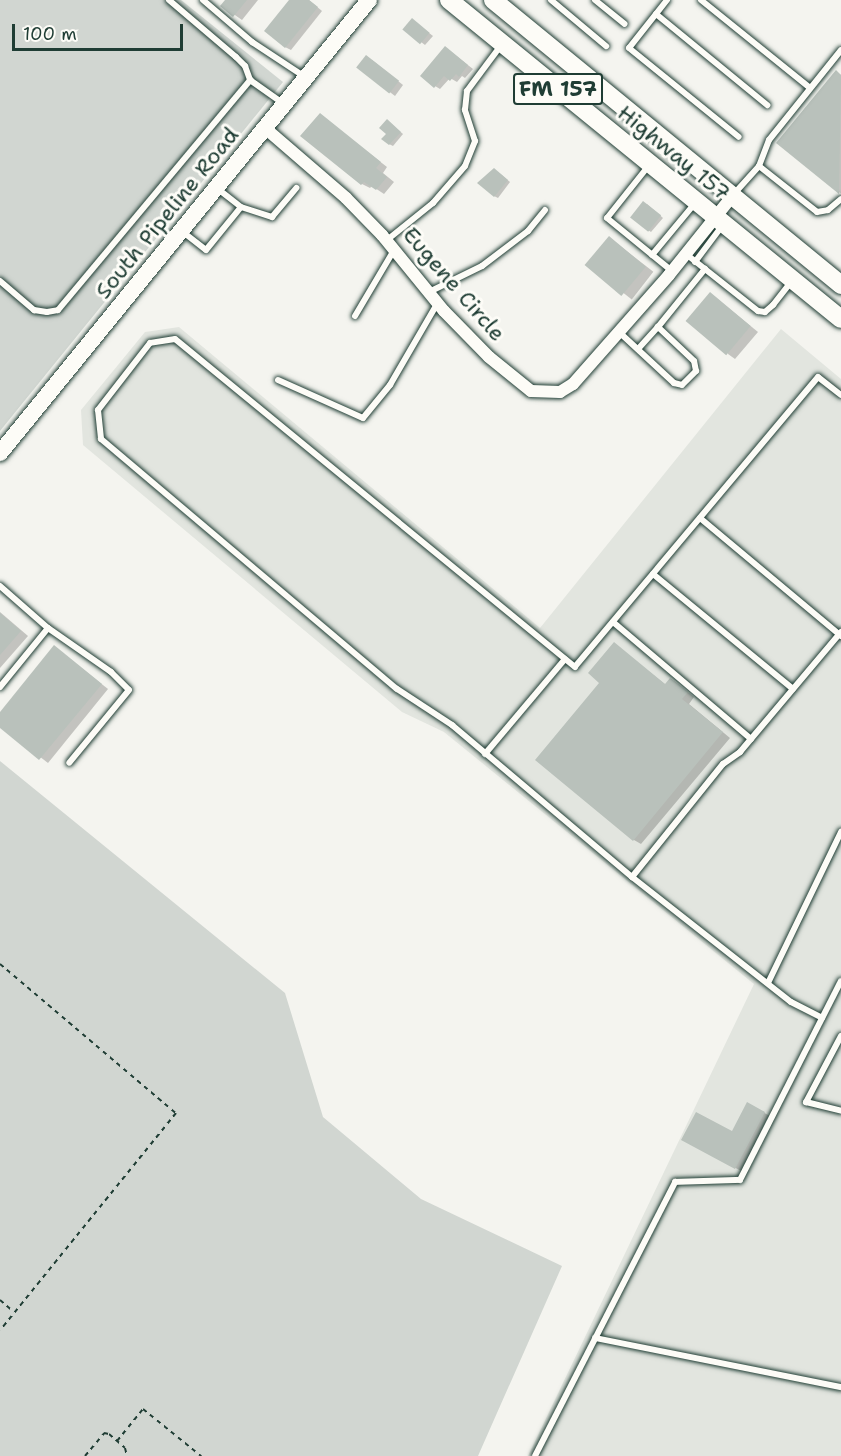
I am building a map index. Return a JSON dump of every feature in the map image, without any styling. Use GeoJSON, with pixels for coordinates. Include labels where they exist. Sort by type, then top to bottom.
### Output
{"type":"FeatureCollection","features":[{"type":"Feature","properties":{"kind":"main road","name":"Highway 157"},"geometry":{"type":"LineString","coordinates":[[449,0],[841,319]]}},
{"type":"Feature","properties":{"kind":"main road","name":"Highway 157"},"geometry":{"type":"LineString","coordinates":[[493,0],[841,285]]}},
{"type":"Feature","properties":{"kind":"street","name":"South Pipeline Road"},"geometry":{"type":"LineString","coordinates":[[0,453],[369,0]]}},
{"type":"Feature","properties":{"kind":"street","name":"Eugene Circle"},"geometry":{"type":"LineString","coordinates":[[265,128],[346,198],[391,245],[438,303],[489,357],[531,391],[560,392],[573,384],[672,271],[690,258],[719,221],[733,195]]}},
{"type":"Feature","properties":{"kind":"lane"},"geometry":{"type":"LineString","coordinates":[[169,0],[236,57],[245,66],[250,80],[284,105]]}},
{"type":"Feature","properties":{"kind":"lane"},"geometry":{"type":"LineString","coordinates":[[203,0],[252,42],[306,77]]}},
{"type":"Feature","properties":{"kind":"lane"},"geometry":{"type":"LineString","coordinates":[[551,0],[606,46]]}},
{"type":"Feature","properties":{"kind":"lane"},"geometry":{"type":"LineString","coordinates":[[595,0],[625,24]]}},
{"type":"Feature","properties":{"kind":"lane"},"geometry":{"type":"LineString","coordinates":[[667,0],[629,48],[739,137]]}},
{"type":"Feature","properties":{"kind":"lane"},"geometry":{"type":"LineString","coordinates":[[701,0],[810,88]]}},
{"type":"Feature","properties":{"kind":"lane"},"geometry":{"type":"LineString","coordinates":[[656,14],[767,105]]}},
{"type":"Feature","properties":{"kind":"lane"},"geometry":{"type":"LineString","coordinates":[[355,316],[391,245],[433,203],[465,166],[475,141],[465,110],[467,91],[503,44]]}},
{"type":"Feature","properties":{"kind":"lane"},"geometry":{"type":"LineString","coordinates":[[733,195],[759,166],[769,140],[841,50]]}},
{"type":"Feature","properties":{"kind":"lane"},"geometry":{"type":"LineString","coordinates":[[0,281],[34,310],[47,312],[58,310],[250,80]]}},
{"type":"Feature","properties":{"kind":"lane"},"geometry":{"type":"LineString","coordinates":[[650,165],[607,218],[672,271]]}},
{"type":"Feature","properties":{"kind":"lane"},"geometry":{"type":"LineString","coordinates":[[759,166],[817,212],[828,210],[841,199]]}},
{"type":"Feature","properties":{"kind":"lane"},"geometry":{"type":"LineString","coordinates":[[217,188],[241,207],[272,217],[296,188]]}},
{"type":"Feature","properties":{"kind":"lane"},"geometry":{"type":"LineString","coordinates":[[652,255],[696,202]]}},
{"type":"Feature","properties":{"kind":"lane"},"geometry":{"type":"LineString","coordinates":[[182,231],[206,250],[241,207]]}},
{"type":"Feature","properties":{"kind":"lane"},"geometry":{"type":"LineString","coordinates":[[429,292],[482,266],[528,231],[545,210]]}},
{"type":"Feature","properties":{"kind":"lane"},"geometry":{"type":"LineString","coordinates":[[690,258],[758,311],[765,312],[793,280]]}},
{"type":"Feature","properties":{"kind":"lane"},"geometry":{"type":"LineString","coordinates":[[638,349],[705,269]]}},
{"type":"Feature","properties":{"kind":"lane"},"geometry":{"type":"LineString","coordinates":[[278,380],[363,418],[390,385],[438,303]]}},
{"type":"Feature","properties":{"kind":"lane"},"geometry":{"type":"LineString","coordinates":[[619,331],[674,383],[682,385],[696,371],[694,362],[658,327]]}},
{"type":"Feature","properties":{"kind":"lane"},"geometry":{"type":"LineString","coordinates":[[822,1018],[791,1002],[632,877],[452,726],[397,689],[101,439],[98,410],[150,343],[175,339],[575,667],[818,376],[841,395]]}},
{"type":"Feature","properties":{"kind":"lane"},"geometry":{"type":"LineString","coordinates":[[632,877],[723,764],[740,752],[840,634],[700,518]]}},
{"type":"Feature","properties":{"kind":"lane"},"geometry":{"type":"LineString","coordinates":[[652,574],[793,689]]}},
{"type":"Feature","properties":{"kind":"lane"},"geometry":{"type":"LineString","coordinates":[[0,586],[48,628],[111,672],[129,690],[69,763]]}},
{"type":"Feature","properties":{"kind":"lane"},"geometry":{"type":"LineString","coordinates":[[613,622],[751,739]]}},
{"type":"Feature","properties":{"kind":"lane"},"geometry":{"type":"LineString","coordinates":[[0,687],[48,628]]}},
{"type":"Feature","properties":{"kind":"lane"},"geometry":{"type":"LineString","coordinates":[[485,754],[566,659]]}},
{"type":"Feature","properties":{"kind":"lane"},"geometry":{"type":"LineString","coordinates":[[768,983],[841,832]]}},
{"type":"Feature","properties":{"kind":"lane"},"geometry":{"type":"LineString","coordinates":[[535,1456],[675,1182],[740,1180],[841,981]]}},
{"type":"Feature","properties":{"kind":"lane"},"geometry":{"type":"LineString","coordinates":[[841,1036],[806,1102],[841,1111]]}},
{"type":"Feature","properties":{"kind":"lane"},"geometry":{"type":"LineString","coordinates":[[595,1338],[841,1387]]}},
{"type":"Feature","properties":{"kind":"path"},"geometry":{"type":"LineString","coordinates":[[0,964],[176,1113],[0,1330]]}},
{"type":"Feature","properties":{"kind":"path"},"geometry":{"type":"LineString","coordinates":[[0,1300],[14,1312]]}},
{"type":"Feature","properties":{"kind":"path"},"geometry":{"type":"LineString","coordinates":[[117,1441],[143,1408],[201,1456]]}},
{"type":"Feature","properties":{"kind":"path"},"geometry":{"type":"LineString","coordinates":[[85,1456],[104,1433],[109,1434],[125,1448],[127,1456]]}},
{"type":"Feature","properties":{"kind":"shaded area"},"geometry":{"type":"Polygon","coordinates":[[[0,0],[181,0],[283,82],[0,431],[0,0]]]}},
{"type":"Feature","properties":{"kind":"shaded area"},"geometry":{"type":"Polygon","coordinates":[[[179,327],[540,628],[781,329],[841,379],[841,1456],[528,1456],[754,984],[444,732],[402,712],[83,445],[81,410],[145,332],[179,327]]]}},
{"type":"Feature","properties":{"kind":"shaded area"},"geometry":{"type":"Polygon","coordinates":[[[0,761],[285,993],[323,1117],[421,1199],[562,1266],[478,1456],[0,1456],[0,761]]]}},
{"type":"Feature","properties":{"kind":"building"},"geometry":{"type":"Polygon","coordinates":[[[225,0],[247,0],[233,17],[220,6],[225,0]]]}},
{"type":"Feature","properties":{"kind":"building"},"geometry":{"type":"Polygon","coordinates":[[[289,0],[309,0],[318,7],[285,48],[264,31],[289,0]]]}},
{"type":"Feature","properties":{"kind":"building"},"geometry":{"type":"Polygon","coordinates":[[[412,18],[430,33],[420,44],[402,29],[412,18]]]}},
{"type":"Feature","properties":{"kind":"building"},"geometry":{"type":"Polygon","coordinates":[[[445,46],[468,65],[459,77],[456,74],[450,81],[444,76],[434,88],[420,76],[445,46]]]}},
{"type":"Feature","properties":{"kind":"building"},"geometry":{"type":"Polygon","coordinates":[[[366,55],[399,81],[389,93],[356,68],[366,55]]]}},
{"type":"Feature","properties":{"kind":"building"},"geometry":{"type":"Polygon","coordinates":[[[836,70],[841,75],[839,194],[776,143],[836,70]]]}},
{"type":"Feature","properties":{"kind":"building"},"geometry":{"type":"Polygon","coordinates":[[[320,113],[381,162],[376,168],[387,177],[376,190],[364,182],[361,185],[300,136],[320,113]]]}},
{"type":"Feature","properties":{"kind":"building"},"geometry":{"type":"Polygon","coordinates":[[[387,119],[401,132],[389,145],[381,139],[386,134],[379,128],[387,119]]]}},
{"type":"Feature","properties":{"kind":"building"},"geometry":{"type":"Polygon","coordinates":[[[494,168],[508,180],[494,197],[477,183],[494,168]]]}},
{"type":"Feature","properties":{"kind":"building"},"geometry":{"type":"Polygon","coordinates":[[[643,201],[661,215],[648,232],[630,218],[643,201]]]}},
{"type":"Feature","properties":{"kind":"building"},"geometry":{"type":"Polygon","coordinates":[[[609,236],[646,267],[621,296],[585,265],[609,236]]]}},
{"type":"Feature","properties":{"kind":"building"},"geometry":{"type":"Polygon","coordinates":[[[710,292],[751,326],[726,355],[686,321],[710,292]]]}},
{"type":"Feature","properties":{"kind":"building"},"geometry":{"type":"Polygon","coordinates":[[[0,613],[21,631],[0,655],[0,613]]]}},
{"type":"Feature","properties":{"kind":"building"},"geometry":{"type":"Polygon","coordinates":[[[614,642],[665,684],[670,678],[688,692],[682,699],[723,732],[633,841],[535,760],[599,683],[588,673],[614,642]]]}},
{"type":"Feature","properties":{"kind":"building"},"geometry":{"type":"Polygon","coordinates":[[[54,645],[102,684],[39,760],[0,728],[0,712],[54,645]]]}},
{"type":"Feature","properties":{"kind":"building"},"geometry":{"type":"Polygon","coordinates":[[[747,1102],[765,1112],[735,1169],[681,1140],[696,1112],[732,1131],[747,1102]]]}}]}
